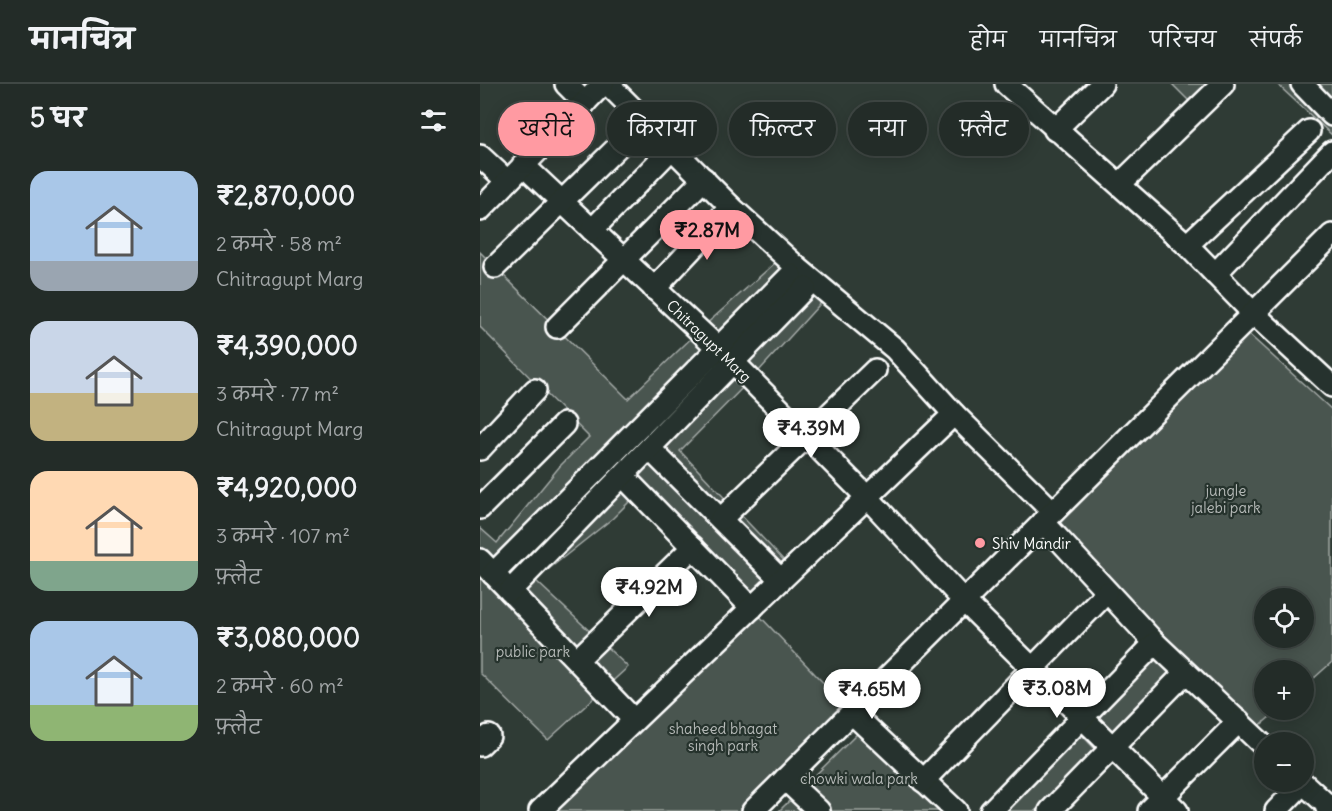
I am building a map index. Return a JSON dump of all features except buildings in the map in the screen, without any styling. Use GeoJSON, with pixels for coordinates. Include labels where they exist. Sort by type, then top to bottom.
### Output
{"type":"FeatureCollection","features":[{"type":"Feature","properties":{"kind":"street"},"geometry":{"type":"LineString","coordinates":[[566,84],[584,102]]}},
{"type":"Feature","properties":{"kind":"street"},"geometry":{"type":"LineString","coordinates":[[586,102],[606,84],[626,102]]}},
{"type":"Feature","properties":{"kind":"street"},"geometry":{"type":"LineString","coordinates":[[1006,84],[1055,130],[1120,184],[1187,245],[1253,313],[1329,376]]}},
{"type":"Feature","properties":{"kind":"street"},"geometry":{"type":"LineString","coordinates":[[1055,130],[1102,84]]}},
{"type":"Feature","properties":{"kind":"street"},"geometry":{"type":"LineString","coordinates":[[1120,184],[1223,84]]}},
{"type":"Feature","properties":{"kind":"street"},"geometry":{"type":"LineString","coordinates":[[1302,84],[1330,109]]}},
{"type":"Feature","properties":{"kind":"street"},"geometry":{"type":"LineString","coordinates":[[1187,245],[1309,131]]}},
{"type":"Feature","properties":{"kind":"street"},"geometry":{"type":"LineString","coordinates":[[1215,274],[1332,152]]}},
{"type":"Feature","properties":{"kind":"street"},"geometry":{"type":"LineString","coordinates":[[480,156],[507,181]]}},
{"type":"Feature","properties":{"kind":"street"},"geometry":{"type":"LineString","coordinates":[[480,210],[532,156]]}},
{"type":"Feature","properties":{"kind":"street"},"geometry":{"type":"LineString","coordinates":[[495,267],[609,156]]}},
{"type":"Feature","properties":{"kind":"street"},"geometry":{"type":"LineString","coordinates":[[592,230],[664,156]]}},
{"type":"Feature","properties":{"kind":"street"},"geometry":{"type":"LineString","coordinates":[[682,156],[731,207],[799,269],[895,349],[1048,517],[1106,593],[1185,673],[1254,736]]}},
{"type":"Feature","properties":{"kind":"street","name":"Chitragupt Marg"},"geometry":{"type":"LineString","coordinates":[[523,165],[719,348],[867,497],[964,601],[1177,811]]}},
{"type":"Feature","properties":{"kind":"street"},"geometry":{"type":"LineString","coordinates":[[557,327],[704,179]]}},
{"type":"Feature","properties":{"kind":"street"},"geometry":{"type":"LineString","coordinates":[[654,289],[731,207]]}},
{"type":"Feature","properties":{"kind":"street"},"geometry":{"type":"LineString","coordinates":[[753,811],[1332,235]]}},
{"type":"Feature","properties":{"kind":"street"},"geometry":{"type":"LineString","coordinates":[[510,591],[734,363],[798,281],[719,348],[487,567],[510,591],[578,660],[634,720]]}},
{"type":"Feature","properties":{"kind":"street"},"geometry":{"type":"LineString","coordinates":[[720,519],[875,370]]}},
{"type":"Feature","properties":{"kind":"street"},"geometry":{"type":"LineString","coordinates":[[480,449],[535,390]]}},
{"type":"Feature","properties":{"kind":"street"},"geometry":{"type":"LineString","coordinates":[[540,811],[954,414]]}},
{"type":"Feature","properties":{"kind":"street"},"geometry":{"type":"LineString","coordinates":[[480,508],[564,424]]}},
{"type":"Feature","properties":{"kind":"street"},"geometry":{"type":"LineString","coordinates":[[650,449],[781,580]]}},
{"type":"Feature","properties":{"kind":"street"},"geometry":{"type":"LineString","coordinates":[[622,476],[752,608]]}},
{"type":"Feature","properties":{"kind":"street"},"geometry":{"type":"LineString","coordinates":[[578,660],[693,547]]}},
{"type":"Feature","properties":{"kind":"street"},"geometry":{"type":"LineString","coordinates":[[923,781],[1106,593]]}},
{"type":"Feature","properties":{"kind":"street"},"geometry":{"type":"LineString","coordinates":[[991,811],[1155,643]]}},
{"type":"Feature","properties":{"kind":"street"},"geometry":{"type":"LineString","coordinates":[[1050,811],[1185,673]]}},
{"type":"Feature","properties":{"kind":"street"},"geometry":{"type":"LineString","coordinates":[[852,713],[956,811]]}},
{"type":"Feature","properties":{"kind":"street"},"geometry":{"type":"LineString","coordinates":[[1149,811],[1239,721]]}},
{"type":"Feature","properties":{"kind":"street"},"geometry":{"type":"LineString","coordinates":[[785,779],[819,811]]}},
{"type":"Feature","properties":{"kind":"street"},"geometry":{"type":"LineString","coordinates":[[1275,811],[1293,792]]}},
{"type":"Feature","properties":{"kind":"street"},"geometry":{"type":"LineString","coordinates":[[1313,792],[1325,803],[1328,811]]}},
{"type":"Feature","properties":{"kind":"green space"},"geometry":{"type":"Polygon","coordinates":[[[1172,84],[1211,84],[1191,103],[1172,84]]]}},
{"type":"Feature","properties":{"kind":"green space"},"geometry":{"type":"Polygon","coordinates":[[[1277,84],[1332,84],[1332,135],[1277,84]]]}},
{"type":"Feature","properties":{"kind":"green space","name":"public park"},"geometry":{"type":"Polygon","coordinates":[[[480,252],[628,399],[704,326],[784,255],[829,294],[757,373],[680,451],[792,569],[752,608],[642,489],[613,518],[535,580],[628,667],[548,740],[480,673],[480,528],[497,543],[560,466],[589,437],[480,327],[480,252]]]}},
{"type":"Feature","properties":{"kind":"green space","name":"jungle jalebi park"},"geometry":{"type":"Polygon","coordinates":[[[1244,330],[1332,410],[1332,662],[1314,678],[1314,660],[1254,660],[1254,720],[1266,720],[1251,733],[1169,652],[1054,521],[1244,330]]]}},
{"type":"Feature","properties":{"kind":"green space","name":"shaheed bhagat singh park"},"geometry":{"type":"Polygon","coordinates":[[[752,608],[852,713],[753,811],[541,811],[752,608]]]}},
{"type":"Feature","properties":{"kind":"green space"},"geometry":{"type":"Polygon","coordinates":[[[1151,654],[1172,676],[1114,734],[1092,709],[1151,654]]]}},
{"type":"Feature","properties":{"kind":"green space"},"geometry":{"type":"Polygon","coordinates":[[[1076,729],[1095,749],[1035,811],[993,811],[1076,729]]]}},
{"type":"Feature","properties":{"kind":"green space","name":"chowki wala park"},"geometry":{"type":"Polygon","coordinates":[[[858,733],[945,811],[779,811],[858,733]]]}},
{"type":"Feature","properties":{"kind":"place","name":"Shiv Mandir"},"geometry":{"type":"Point","coordinates":[980,543]}}]}
